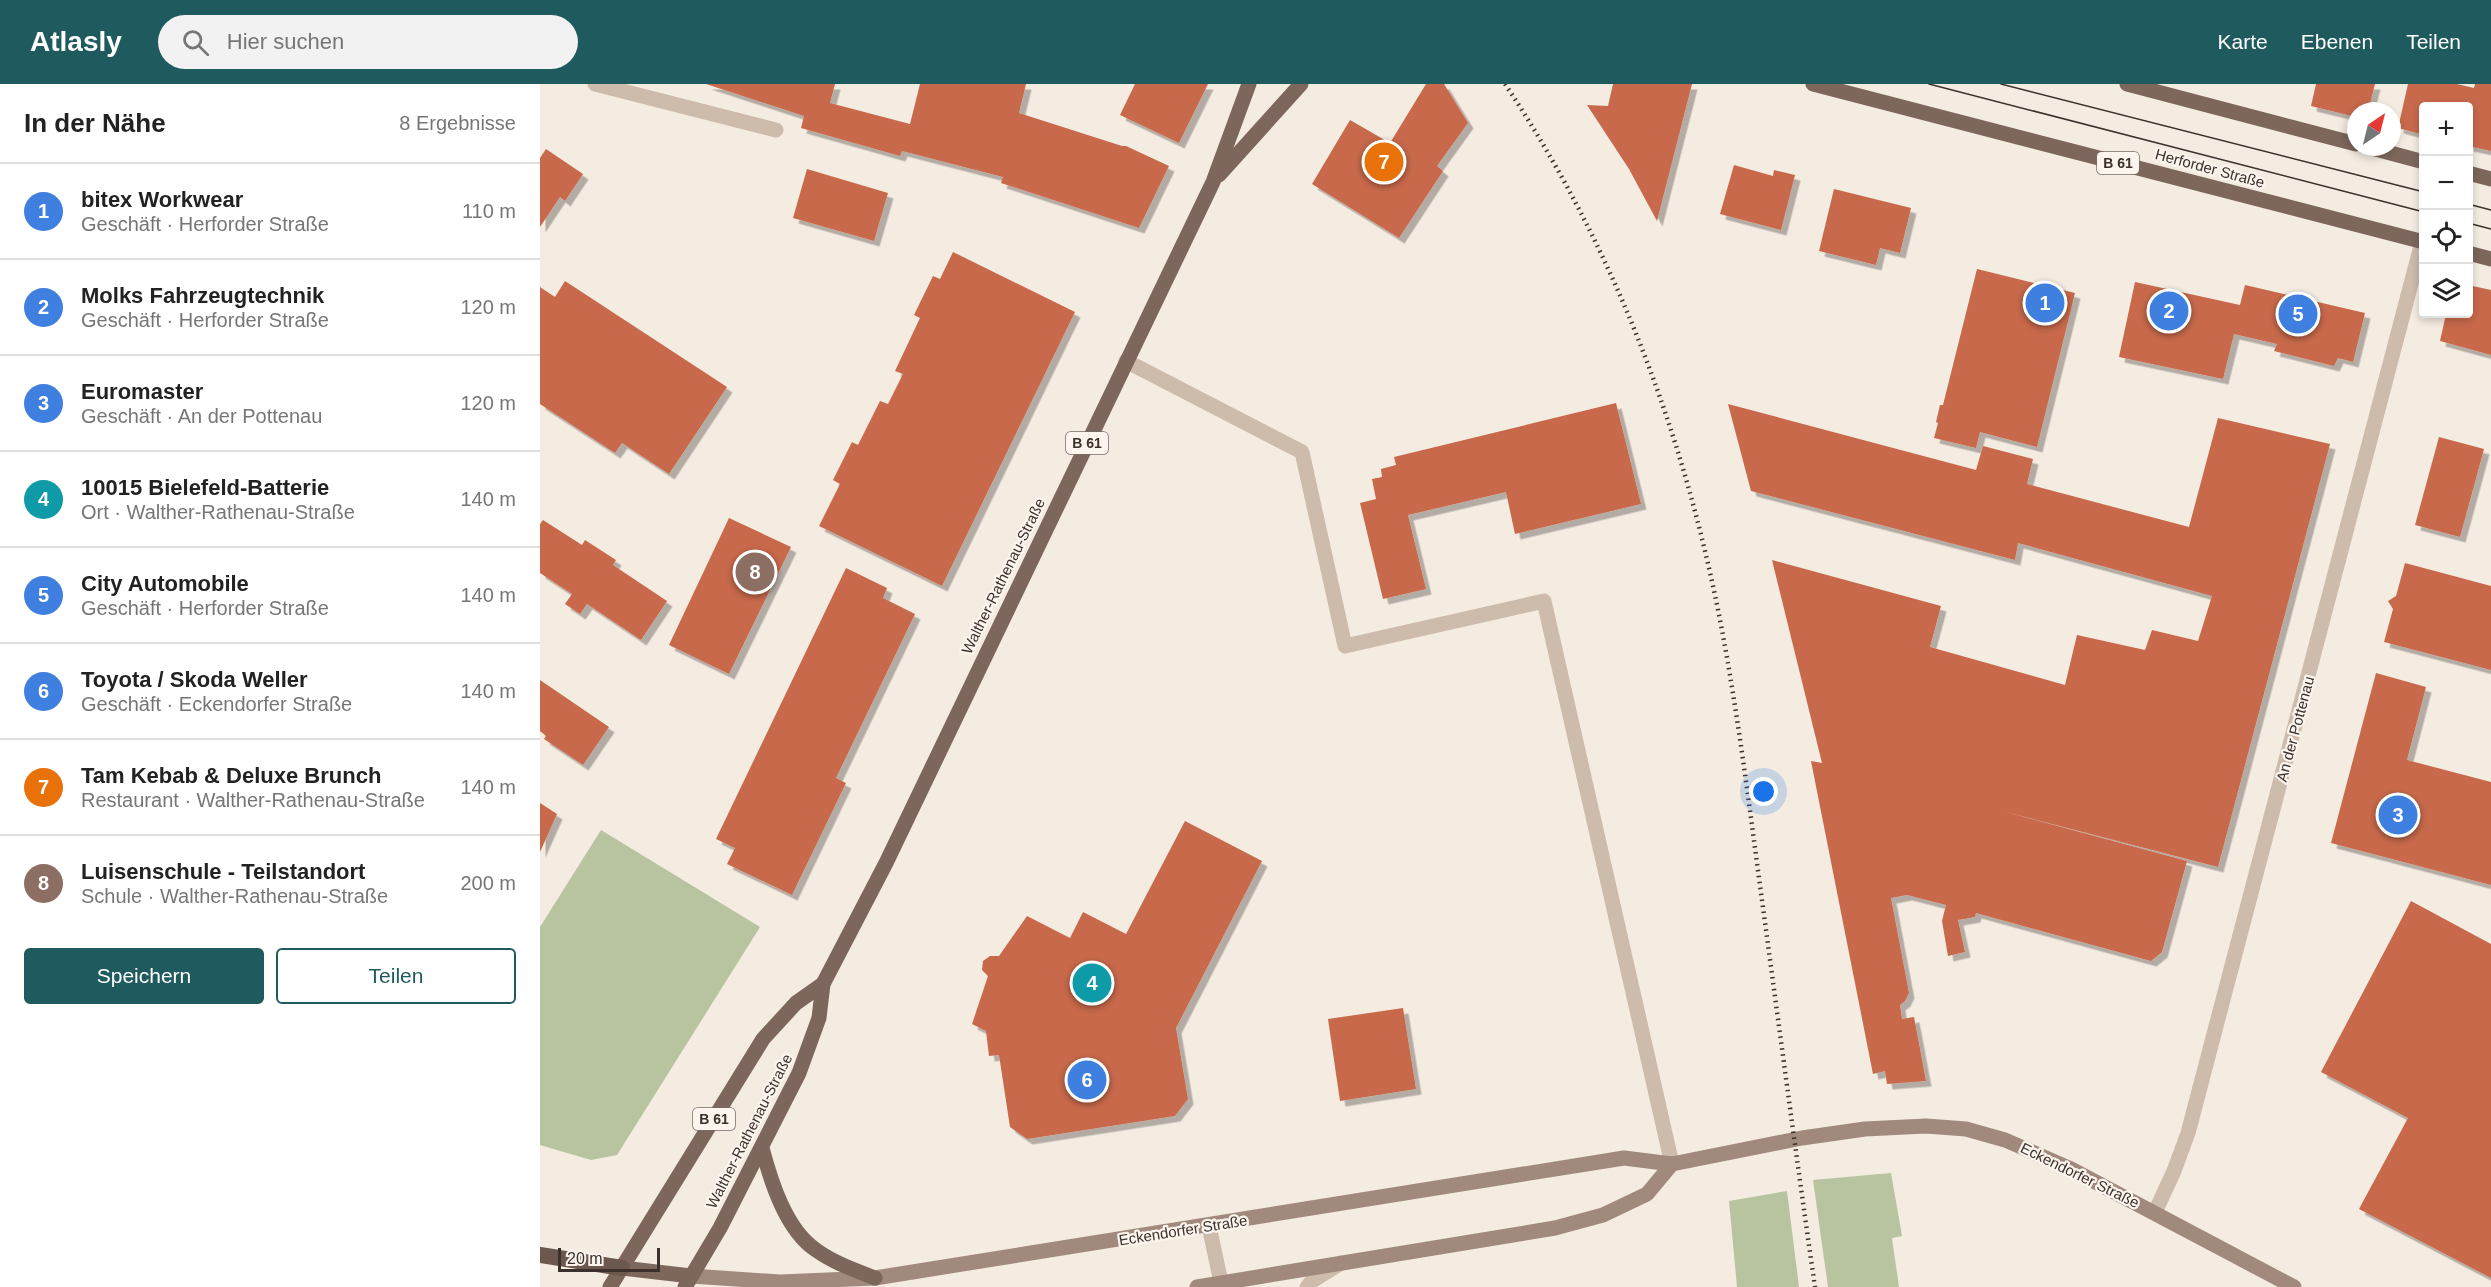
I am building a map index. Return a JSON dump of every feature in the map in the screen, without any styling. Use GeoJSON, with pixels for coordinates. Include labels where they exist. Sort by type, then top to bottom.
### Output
{"type":"FeatureCollection","features":[{"type":"Feature","properties":{"kind":"highway"},"geometry":{"type":"LineString","coordinates":[[540,1255],[622,1268]]}},
{"type":"Feature","properties":{"kind":"main road","name":"Walther-Rathenau-Straße"},"geometry":{"type":"LineString","coordinates":[[688,1282],[720,1228],[762,1148],[811,1044],[819,1018],[823,984],[886,863],[1213,182],[1249,84]]}},
{"type":"Feature","properties":{"kind":"main road","name":"Walther-Rathenau-Straße"},"geometry":{"type":"LineString","coordinates":[[1213,182],[1301,84]]}},
{"type":"Feature","properties":{"kind":"main road","name":"Herforder Straße"},"geometry":{"type":"LineString","coordinates":[[1813,84],[2419,241]]}},
{"type":"Feature","properties":{"kind":"main road"},"geometry":{"type":"LineString","coordinates":[[2127,84],[2347,142]]}},
{"type":"Feature","properties":{"kind":"main road"},"geometry":{"type":"LineString","coordinates":[[2401,156],[2419,161]]}},
{"type":"Feature","properties":{"kind":"main road"},"geometry":{"type":"LineString","coordinates":[[2473,174],[2491,179]]}},
{"type":"Feature","properties":{"kind":"main road"},"geometry":{"type":"LineString","coordinates":[[2473,255],[2491,259]]}},
{"type":"Feature","properties":{"kind":"main road","name":"Walther-Rathenau-Straße"},"geometry":{"type":"LineString","coordinates":[[610,1287],[763,1039],[796,1003],[823,984]]}},
{"type":"Feature","properties":{"kind":"main road","name":"Eckendorfer Straße"},"geometry":{"type":"LineString","coordinates":[[688,1282],[780,1282],[875,1278],[1624,1158],[1672,1164],[1802,1138],[1865,1129],[1926,1126],[1966,1129],[2038,1153],[2155,1212],[2294,1287]]}},
{"type":"Feature","properties":{"kind":"main road"},"geometry":{"type":"LineString","coordinates":[[762,1148],[773,1186],[792,1223],[813,1249],[839,1264],[875,1278]]}},
{"type":"Feature","properties":{"kind":"main road"},"geometry":{"type":"LineString","coordinates":[[1197,1287],[1222,1285],[1555,1228],[1603,1215],[1647,1194],[1672,1164]]}},
{"type":"Feature","properties":{"kind":"main road"},"geometry":{"type":"LineString","coordinates":[[622,1268],[688,1282]]}},
{"type":"Feature","properties":{"kind":"street"},"geometry":{"type":"LineString","coordinates":[[595,84],[776,130]]}},
{"type":"Feature","properties":{"kind":"street","name":"An der Pottenau"},"geometry":{"type":"LineString","coordinates":[[2155,1212],[2188,1133],[2419,257]]}},
{"type":"Feature","properties":{"kind":"street"},"geometry":{"type":"LineString","coordinates":[[1126,361],[1302,452],[1345,645],[1544,601],[1672,1164]]}},
{"type":"Feature","properties":{"kind":"street"},"geometry":{"type":"LineString","coordinates":[[1209,1226],[1222,1285]]}},
{"type":"Feature","properties":{"kind":"street"},"geometry":{"type":"LineString","coordinates":[[1307,1287],[1312,1281],[1341,1263]]}},
{"type":"Feature","properties":{"kind":"green space"},"geometry":{"type":"Polygon","coordinates":[[[601,830],[760,927],[617,1155],[591,1160],[540,1145],[540,927],[601,830]]]}},
{"type":"Feature","properties":{"kind":"green space"},"geometry":{"type":"Polygon","coordinates":[[[1891,1173],[1902,1236],[1892,1238],[1899,1287],[1828,1287],[1813,1180],[1891,1173]]]}},
{"type":"Feature","properties":{"kind":"green space"},"geometry":{"type":"Polygon","coordinates":[[[1787,1191],[1799,1287],[1737,1287],[1729,1201],[1787,1191]]]}},
{"type":"Feature","properties":{"kind":"building"},"geometry":{"type":"Polygon","coordinates":[[[706,84],[835,84],[830,103],[910,124],[920,84],[1026,84],[1019,113],[1126,146],[1169,166],[1139,228],[1001,183],[1003,177],[902,151],[900,156],[801,128],[804,116],[706,84]]]}},
{"type":"Feature","properties":{"kind":"building"},"geometry":{"type":"Polygon","coordinates":[[[1135,84],[1208,84],[1179,143],[1120,115],[1135,84]]]}},
{"type":"Feature","properties":{"kind":"building"},"geometry":{"type":"Polygon","coordinates":[[[1426,84],[1444,84],[1468,123],[1437,166],[1443,171],[1399,238],[1312,184],[1350,120],[1390,143],[1426,84]]]}},
{"type":"Feature","properties":{"kind":"building"},"geometry":{"type":"Polygon","coordinates":[[[1613,84],[1692,84],[1657,221],[1629,169],[1587,105],[1608,106],[1613,84]]]}},
{"type":"Feature","properties":{"kind":"building"},"geometry":{"type":"Polygon","coordinates":[[[2316,84],[2375,84],[2370,102],[2347,102],[2347,115],[2311,106],[2316,84]]]}},
{"type":"Feature","properties":{"kind":"building"},"geometry":{"type":"Polygon","coordinates":[[[2408,84],[2457,84],[2474,88],[2475,84],[2491,84],[2491,151],[2473,147],[2473,102],[2419,102],[2419,134],[2401,129],[2401,115],[2408,84]]]}},
{"type":"Feature","properties":{"kind":"building"},"geometry":{"type":"Polygon","coordinates":[[[546,149],[583,174],[565,201],[560,197],[540,227],[540,158],[546,149]]]}},
{"type":"Feature","properties":{"kind":"building"},"geometry":{"type":"Polygon","coordinates":[[[1734,165],[1773,176],[1774,170],[1795,175],[1781,230],[1720,214],[1734,165]]]}},
{"type":"Feature","properties":{"kind":"building"},"geometry":{"type":"Polygon","coordinates":[[[807,169],[888,193],[874,241],[793,218],[807,169]]]}},
{"type":"Feature","properties":{"kind":"building"},"geometry":{"type":"Polygon","coordinates":[[[1834,189],[1911,208],[1900,253],[1880,248],[1876,265],[1819,251],[1834,189]]]}},
{"type":"Feature","properties":{"kind":"building"},"geometry":{"type":"Polygon","coordinates":[[[953,252],[1075,312],[942,586],[819,526],[840,484],[833,480],[852,442],[858,445],[880,401],[888,404],[903,374],[895,371],[920,318],[914,315],[933,276],[940,279],[953,252]]]}},
{"type":"Feature","properties":{"kind":"building"},"geometry":{"type":"Polygon","coordinates":[[[1977,269],[2075,293],[2037,447],[1980,432],[1976,448],[1934,438],[1940,405],[1943,405],[1977,269]]]}},
{"type":"Feature","properties":{"kind":"building"},"geometry":{"type":"Polygon","coordinates":[[[565,281],[727,387],[669,474],[622,443],[615,453],[540,404],[540,287],[555,297],[565,281]]]}},
{"type":"Feature","properties":{"kind":"building"},"geometry":{"type":"Polygon","coordinates":[[[2135,282],[2240,305],[2245,285],[2365,313],[2353,362],[2338,358],[2334,366],[2274,351],[2277,344],[2234,334],[2223,379],[2119,357],[2135,282]]]}},
{"type":"Feature","properties":{"kind":"building"},"geometry":{"type":"Polygon","coordinates":[[[2473,286],[2491,290],[2491,355],[2440,341],[2445,318],[2473,318],[2473,286]]]}},
{"type":"Feature","properties":{"kind":"building"},"geometry":{"type":"Polygon","coordinates":[[[1616,403],[1641,504],[1515,534],[1506,492],[1408,515],[1426,589],[1383,599],[1360,503],[1376,499],[1372,479],[1382,477],[1381,469],[1396,465],[1394,457],[1616,403]]]}},
{"type":"Feature","properties":{"kind":"building"},"geometry":{"type":"Polygon","coordinates":[[[1728,404],[1976,470],[1983,446],[2033,459],[2027,484],[2189,527],[2218,418],[2330,444],[2218,867],[2002,811],[2187,861],[2162,952],[2151,961],[1976,913],[1975,917],[1958,920],[1965,952],[1948,956],[1942,921],[1946,905],[1907,895],[1891,898],[1909,993],[1900,1005],[1902,1019],[1914,1017],[1926,1081],[1887,1084],[1885,1071],[1873,1074],[1811,761],[1822,763],[1772,560],[1941,606],[1930,647],[2065,685],[2077,635],[2145,650],[2152,630],[2198,641],[2212,596],[2018,543],[2015,560],[1751,491],[1728,404]]]}},
{"type":"Feature","properties":{"kind":"building"},"geometry":{"type":"Polygon","coordinates":[[[2439,437],[2484,449],[2460,537],[2415,525],[2439,437]]]}},
{"type":"Feature","properties":{"kind":"building"},"geometry":{"type":"Polygon","coordinates":[[[729,518],[791,547],[729,674],[669,645],[729,518]]]}},
{"type":"Feature","properties":{"kind":"building"},"geometry":{"type":"Polygon","coordinates":[[[543,520],[582,545],[585,540],[616,560],[613,565],[667,601],[641,640],[587,604],[580,614],[565,604],[572,594],[540,573],[540,524],[543,520]]]}},
{"type":"Feature","properties":{"kind":"building"},"geometry":{"type":"Polygon","coordinates":[[[2405,563],[2491,586],[2491,670],[2384,642],[2393,609],[2388,601],[2396,596],[2405,563]]]}},
{"type":"Feature","properties":{"kind":"building"},"geometry":{"type":"Polygon","coordinates":[[[846,568],[887,588],[883,598],[915,614],[836,778],[846,783],[792,895],[727,864],[735,848],[716,839],[846,568]]]}},
{"type":"Feature","properties":{"kind":"building"},"geometry":{"type":"Polygon","coordinates":[[[2376,673],[2426,687],[2407,760],[2491,782],[2491,885],[2331,843],[2376,673]]]}},
{"type":"Feature","properties":{"kind":"building"},"geometry":{"type":"Polygon","coordinates":[[[540,680],[609,727],[583,765],[544,739],[546,736],[540,731],[540,680]]]}},
{"type":"Feature","properties":{"kind":"building"},"geometry":{"type":"Polygon","coordinates":[[[540,803],[557,814],[540,852],[540,803]]]}},
{"type":"Feature","properties":{"kind":"building"},"geometry":{"type":"Polygon","coordinates":[[[1185,821],[1262,861],[1176,1028],[1188,1099],[1175,1116],[1027,1139],[1010,1127],[999,1055],[989,1056],[986,1031],[972,1024],[988,976],[982,970],[983,961],[990,956],[999,956],[1027,916],[1070,938],[1083,912],[1126,934],[1185,821]]]}},
{"type":"Feature","properties":{"kind":"building"},"geometry":{"type":"Polygon","coordinates":[[[2411,901],[2491,944],[2491,1278],[2359,1209],[2408,1118],[2321,1072],[2411,901]]]}},
{"type":"Feature","properties":{"kind":"building"},"geometry":{"type":"Polygon","coordinates":[[[1403,1008],[1416,1089],[1340,1101],[1328,1019],[1403,1008]]]}},
{"type":"Feature","properties":{"kind":"tram line"},"geometry":{"type":"LineString","coordinates":[[1929,84],[2419,211]]}},
{"type":"Feature","properties":{"kind":"tram line"},"geometry":{"type":"LineString","coordinates":[[2001,84],[2419,191]]}},
{"type":"Feature","properties":{"kind":"tram line"},"geometry":{"type":"LineString","coordinates":[[2473,205],[2491,210]]}},
{"type":"Feature","properties":{"kind":"tram line"},"geometry":{"type":"LineString","coordinates":[[2473,224],[2491,229]]}},
{"type":"Feature","properties":{"kind":"railway"},"geometry":{"type":"LineString","coordinates":[[1505,84],[1544,146],[1580,210],[1611,276],[1640,344],[1665,412],[1706,553],[1738,725],[1815,1287]]}},
{"type":"Feature","properties":{"kind":"place","name":"Tam Kebab & Deluxe Brunch"},"geometry":{"type":"Point","coordinates":[1384,162]}},
{"type":"Feature","properties":{"kind":"place","name":"bitex Workwear"},"geometry":{"type":"Point","coordinates":[2045,303]}},
{"type":"Feature","properties":{"kind":"place","name":"Molks Fahrzeugtechnik"},"geometry":{"type":"Point","coordinates":[2169,311]}},
{"type":"Feature","properties":{"kind":"place","name":"City Automobile"},"geometry":{"type":"Point","coordinates":[2298,314]}},
{"type":"Feature","properties":{"kind":"place","name":"Luisenschule - Teilstandort"},"geometry":{"type":"Point","coordinates":[755,572]}},
{"type":"Feature","properties":{"kind":"place","name":"Euromaster"},"geometry":{"type":"Point","coordinates":[2398,815]}},
{"type":"Feature","properties":{"kind":"place","name":"10015 Bielefeld-Batterie"},"geometry":{"type":"Point","coordinates":[1092,983]}},
{"type":"Feature","properties":{"kind":"place","name":"Toyota / Skoda Weller"},"geometry":{"type":"Point","coordinates":[1087,1080]}}]}
